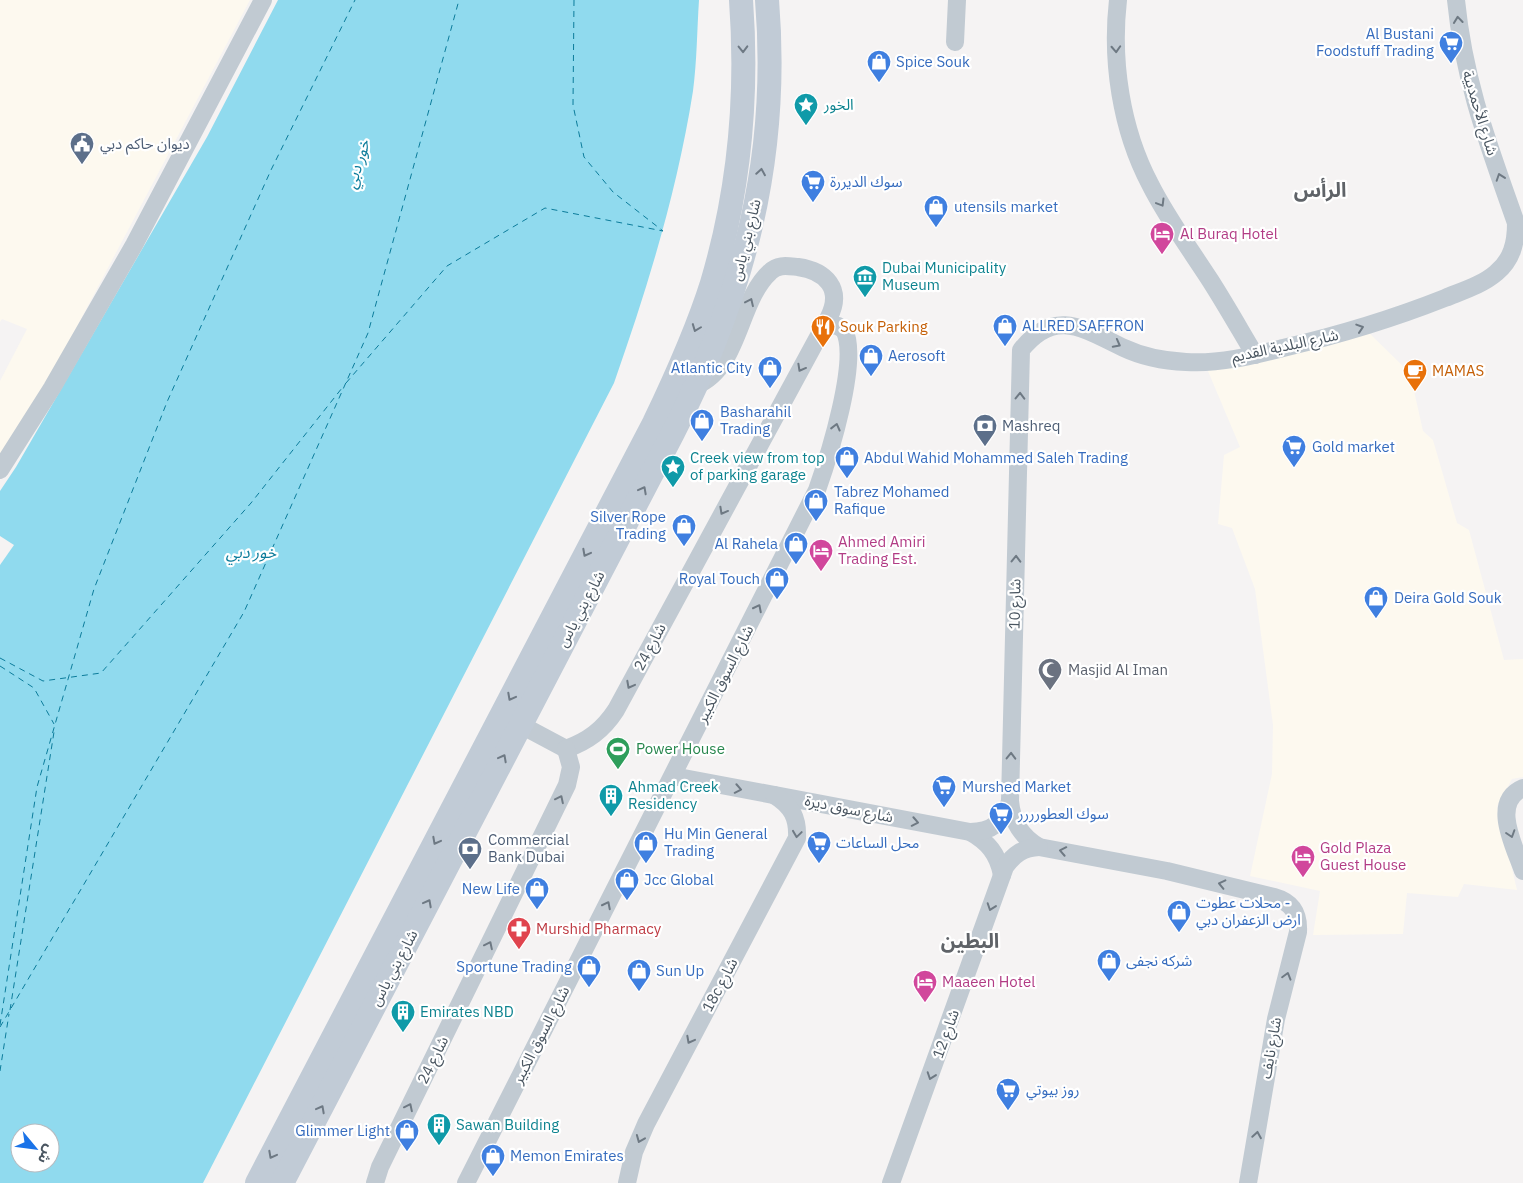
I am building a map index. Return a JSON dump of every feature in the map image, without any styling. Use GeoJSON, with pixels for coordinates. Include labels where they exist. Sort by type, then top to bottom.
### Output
{"type":"FeatureCollection","features":[{"type":"Feature","properties":{"kind":"main road","name":"شارع بني ياس"},"geometry":{"type":"LineString","coordinates":[[257,1183],[654,423],[686,355],[705,303],[726,232],[737,158],[741,113],[743,67],[741,0]]}},
{"type":"Feature","properties":{"kind":"main road","name":"شارع بني ياس"},"geometry":{"type":"LineString","coordinates":[[282,1183],[698,385],[724,320],[743,259],[756,207],[768,106],[767,0]]}},
{"type":"Feature","properties":{"kind":"main road"},"geometry":{"type":"LineString","coordinates":[[741,113],[746,120],[749,137],[740,204],[742,210],[746,212],[750,212],[756,207]]}},
{"type":"Feature","properties":{"kind":"main road"},"geometry":{"type":"LineString","coordinates":[[705,303],[716,291],[722,293],[726,299],[724,320]]}},
{"type":"Feature","properties":{"kind":"street"},"geometry":{"type":"LineString","coordinates":[[0,470],[52,388],[134,245],[263,0]]}},
{"type":"Feature","properties":{"kind":"street"},"geometry":{"type":"LineString","coordinates":[[954,42],[957,0]]}},
{"type":"Feature","properties":{"kind":"street"},"geometry":{"type":"LineString","coordinates":[[1118,0],[1116,47],[1119,88],[1137,156],[1162,205],[1255,355]]}},
{"type":"Feature","properties":{"kind":"street","name":"شارع الأحمديية"},"geometry":{"type":"LineString","coordinates":[[1456,0],[1460,36],[1473,98],[1520,224]]}},
{"type":"Feature","properties":{"kind":"street","name":"شارع البلدية القديم"},"geometry":{"type":"LineString","coordinates":[[1021,350],[1031,338],[1043,330],[1065,325],[1086,329],[1125,348],[1165,360],[1210,362],[1255,355],[1351,331],[1441,299],[1483,282],[1496,274],[1518,247],[1516,237],[1520,224]]}},
{"type":"Feature","properties":{"kind":"street","name":"شارع 24"},"geometry":{"type":"LineString","coordinates":[[375,1183],[380,1167],[567,785],[571,767],[566,749],[590,738],[600,730],[616,710],[833,309],[834,300],[830,283],[817,271],[784,265],[770,271],[758,287],[722,365],[708,380],[698,385]]}},
{"type":"Feature","properties":{"kind":"street","name":"شارع السوق الكبير"},"geometry":{"type":"LineString","coordinates":[[466,1183],[800,527],[816,490],[830,453],[841,407],[848,344],[844,330],[832,324],[825,324]]}},
{"type":"Feature","properties":{"kind":"street","name":"شارع 10"},"geometry":{"type":"LineString","coordinates":[[970,832],[989,830],[997,825],[1003,819],[1010,801],[1021,350]]}},
{"type":"Feature","properties":{"kind":"street"},"geometry":{"type":"LineString","coordinates":[[521,725],[566,749]]}},
{"type":"Feature","properties":{"kind":"street","name":"شارع سوق ديرة"},"geometry":{"type":"LineString","coordinates":[[673,776],[970,832],[988,845],[1000,864],[1002,874]]}},
{"type":"Feature","properties":{"kind":"street"},"geometry":{"type":"LineString","coordinates":[[1523,788],[1510,797],[1505,810],[1507,823],[1523,872]]}},
{"type":"Feature","properties":{"kind":"street","name":"18c شارع"},"geometry":{"type":"LineString","coordinates":[[626,1183],[634,1152],[646,1124],[797,838],[798,825],[794,812],[786,802],[774,795]]}},
{"type":"Feature","properties":{"kind":"street"},"geometry":{"type":"LineString","coordinates":[[1010,801],[1015,823],[1025,837],[1039,847]]}},
{"type":"Feature","properties":{"kind":"street","name":"شارع 12"},"geometry":{"type":"LineString","coordinates":[[892,1183],[1002,874],[1016,854],[1023,850],[1039,847]]}},
{"type":"Feature","properties":{"kind":"street","name":"شارع نايف"},"geometry":{"type":"LineString","coordinates":[[1039,847],[1166,871],[1274,896],[1288,903],[1296,915],[1297,938],[1276,1019],[1248,1183]]}},
{"type":"Feature","properties":{"kind":"shaded area","name":"ديوان حاكم دبي"},"geometry":{"type":"Polygon","coordinates":[[[0,0],[250,0],[56,366],[0,459],[0,381],[27,329],[2,319],[0,322],[0,0]]]}},
{"type":"Feature","properties":{"kind":"shaded area","name":"Deira Gold Souk"},"geometry":{"type":"Polygon","coordinates":[[[1364,328],[1410,373],[1423,431],[1433,440],[1457,523],[1469,530],[1504,660],[1523,659],[1523,777],[1512,779],[1497,806],[1517,890],[1464,884],[1458,897],[1407,893],[1403,934],[1313,935],[1320,891],[1250,876],[1272,774],[1273,725],[1255,589],[1232,528],[1218,524],[1224,455],[1240,447],[1205,364],[1364,328]]]}},
{"type":"Feature","properties":{"kind":"water","name":"خور دبي"},"geometry":{"type":"Polygon","coordinates":[[[278,0],[699,0],[693,91],[679,166],[650,275],[614,383],[203,1183],[0,1183],[0,491],[16,467],[207,137],[278,0]]]}},
{"type":"Feature","properties":{"kind":"pier"},"geometry":{"type":"Polygon","coordinates":[[[0,536],[14,545],[0,565],[0,536]]]}},
{"type":"Feature","properties":{"kind":"ferry route"},"geometry":{"type":"LineString","coordinates":[[0,1025],[37,787],[94,589],[167,402],[271,170],[355,0]]}},
{"type":"Feature","properties":{"kind":"ferry route"},"geometry":{"type":"LineString","coordinates":[[0,1027],[244,612],[368,333],[459,0]]}},
{"type":"Feature","properties":{"kind":"ferry route"},"geometry":{"type":"LineString","coordinates":[[574,0],[573,105],[584,157],[613,192],[663,231]]}},
{"type":"Feature","properties":{"kind":"ferry route"},"geometry":{"type":"LineString","coordinates":[[346,383],[447,266],[545,208],[663,231]]}},
{"type":"Feature","properties":{"kind":"ferry route"},"geometry":{"type":"LineString","coordinates":[[0,658],[43,681],[101,673],[251,503],[342,388]]}},
{"type":"Feature","properties":{"kind":"ferry route"},"geometry":{"type":"LineString","coordinates":[[0,666],[34,688],[54,724]]}},
{"type":"Feature","properties":{"kind":"ferry route"},"geometry":{"type":"LineString","coordinates":[[10,1010],[54,732]]}},
{"type":"Feature","properties":{"kind":"ferry route"},"geometry":{"type":"LineString","coordinates":[[0,1071],[9,1014]]}},
{"type":"Feature","properties":{"kind":"place","name":"Al Bustani Foodstuff Trading"},"geometry":{"type":"Point","coordinates":[1451,64]}},
{"type":"Feature","properties":{"kind":"place","name":"Spice Souk"},"geometry":{"type":"Point","coordinates":[879,83]}},
{"type":"Feature","properties":{"kind":"place","name":"الخور"},"geometry":{"type":"Point","coordinates":[806,126]}},
{"type":"Feature","properties":{"kind":"place","name":"ديوان حاكم دبي"},"geometry":{"type":"Point","coordinates":[82,165]}},
{"type":"Feature","properties":{"kind":"place","name":"سوك الديررة"},"geometry":{"type":"Point","coordinates":[813,203]}},
{"type":"Feature","properties":{"kind":"place","name":"utensils market"},"geometry":{"type":"Point","coordinates":[936,228]}},
{"type":"Feature","properties":{"kind":"place","name":"Al Buraq Hotel"},"geometry":{"type":"Point","coordinates":[1162,255]}},
{"type":"Feature","properties":{"kind":"place","name":"Dubai Municipality Museum"},"geometry":{"type":"Point","coordinates":[865,298]}},
{"type":"Feature","properties":{"kind":"place","name":"ALLRED SAFFRON"},"geometry":{"type":"Point","coordinates":[1005,347]}},
{"type":"Feature","properties":{"kind":"place","name":"Souk Parking"},"geometry":{"type":"Point","coordinates":[823,348]}},
{"type":"Feature","properties":{"kind":"place","name":"Aerosoft"},"geometry":{"type":"Point","coordinates":[871,377]}},
{"type":"Feature","properties":{"kind":"place","name":"Atlantic City"},"geometry":{"type":"Point","coordinates":[770,389]}},
{"type":"Feature","properties":{"kind":"place","name":"MAMAS"},"geometry":{"type":"Point","coordinates":[1415,392]}},
{"type":"Feature","properties":{"kind":"place","name":"Basharahil Trading"},"geometry":{"type":"Point","coordinates":[702,442]}},
{"type":"Feature","properties":{"kind":"place","name":"Mashreq"},"geometry":{"type":"Point","coordinates":[985,447]}},
{"type":"Feature","properties":{"kind":"place","name":"Gold market"},"geometry":{"type":"Point","coordinates":[1294,468]}},
{"type":"Feature","properties":{"kind":"place","name":"Abdul Wahid Mohammed Saleh Trading"},"geometry":{"type":"Point","coordinates":[847,479]}},
{"type":"Feature","properties":{"kind":"place","name":"Creek view from top of parking garage"},"geometry":{"type":"Point","coordinates":[673,488]}},
{"type":"Feature","properties":{"kind":"place","name":"Tabrez Mohamed Rafique"},"geometry":{"type":"Point","coordinates":[816,522]}},
{"type":"Feature","properties":{"kind":"place","name":"Silver Rope Trading"},"geometry":{"type":"Point","coordinates":[684,547]}},
{"type":"Feature","properties":{"kind":"place","name":"Al Rahela"},"geometry":{"type":"Point","coordinates":[796,565]}},
{"type":"Feature","properties":{"kind":"place","name":"Ahmed Amiri Trading Est."},"geometry":{"type":"Point","coordinates":[821,572]}},
{"type":"Feature","properties":{"kind":"place","name":"Royal Touch"},"geometry":{"type":"Point","coordinates":[777,600]}},
{"type":"Feature","properties":{"kind":"place","name":"Deira Gold Souk"},"geometry":{"type":"Point","coordinates":[1376,619]}},
{"type":"Feature","properties":{"kind":"place","name":"Masjid Al Iman"},"geometry":{"type":"Point","coordinates":[1050,691]}},
{"type":"Feature","properties":{"kind":"place","name":"Power House"},"geometry":{"type":"Point","coordinates":[618,770]}},
{"type":"Feature","properties":{"kind":"place","name":"Murshed Market"},"geometry":{"type":"Point","coordinates":[944,808]}},
{"type":"Feature","properties":{"kind":"place","name":"Ahmad Creek Residency"},"geometry":{"type":"Point","coordinates":[611,817]}},
{"type":"Feature","properties":{"kind":"place","name":"سوك العطورررر"},"geometry":{"type":"Point","coordinates":[1001,835]}},
{"type":"Feature","properties":{"kind":"place","name":"Hu Min General Trading"},"geometry":{"type":"Point","coordinates":[646,864]}},
{"type":"Feature","properties":{"kind":"place","name":"محل الساعات"},"geometry":{"type":"Point","coordinates":[819,864]}},
{"type":"Feature","properties":{"kind":"place","name":"Commercial Bank Dubai"},"geometry":{"type":"Point","coordinates":[470,870]}},
{"type":"Feature","properties":{"kind":"place","name":"Gold Plaza Guest House"},"geometry":{"type":"Point","coordinates":[1303,878]}},
{"type":"Feature","properties":{"kind":"place","name":"Jcc Global"},"geometry":{"type":"Point","coordinates":[627,901]}},
{"type":"Feature","properties":{"kind":"place","name":"New Life"},"geometry":{"type":"Point","coordinates":[537,910]}},
{"type":"Feature","properties":{"kind":"place","name":"محلات عطوت - ارض الزعفران دبي"},"geometry":{"type":"Point","coordinates":[1179,933]}},
{"type":"Feature","properties":{"kind":"place","name":"Murshid Pharmacy"},"geometry":{"type":"Point","coordinates":[519,950]}},
{"type":"Feature","properties":{"kind":"place","name":"شرکه نجفی"},"geometry":{"type":"Point","coordinates":[1109,982]}},
{"type":"Feature","properties":{"kind":"place","name":"Sportune Trading"},"geometry":{"type":"Point","coordinates":[589,988]}},
{"type":"Feature","properties":{"kind":"place","name":"Sun Up"},"geometry":{"type":"Point","coordinates":[639,992]}},
{"type":"Feature","properties":{"kind":"place","name":"Maaeen Hotel"},"geometry":{"type":"Point","coordinates":[925,1003]}},
{"type":"Feature","properties":{"kind":"place","name":"Emirates NBD"},"geometry":{"type":"Point","coordinates":[403,1033]}},
{"type":"Feature","properties":{"kind":"place","name":"روز بيوتي"},"geometry":{"type":"Point","coordinates":[1008,1111]}},
{"type":"Feature","properties":{"kind":"place","name":"Sawan Building"},"geometry":{"type":"Point","coordinates":[439,1146]}},
{"type":"Feature","properties":{"kind":"place","name":"Glimmer Light"},"geometry":{"type":"Point","coordinates":[407,1152]}},
{"type":"Feature","properties":{"kind":"place","name":"Memon Emirates"},"geometry":{"type":"Point","coordinates":[493,1177]}},
{"type":"Feature","properties":{"kind":"district","name":"الرأس"},"geometry":{"type":"Point","coordinates":[1320,190]}},
{"type":"Feature","properties":{"kind":"district","name":"البطين"},"geometry":{"type":"Point","coordinates":[970,941]}}]}
